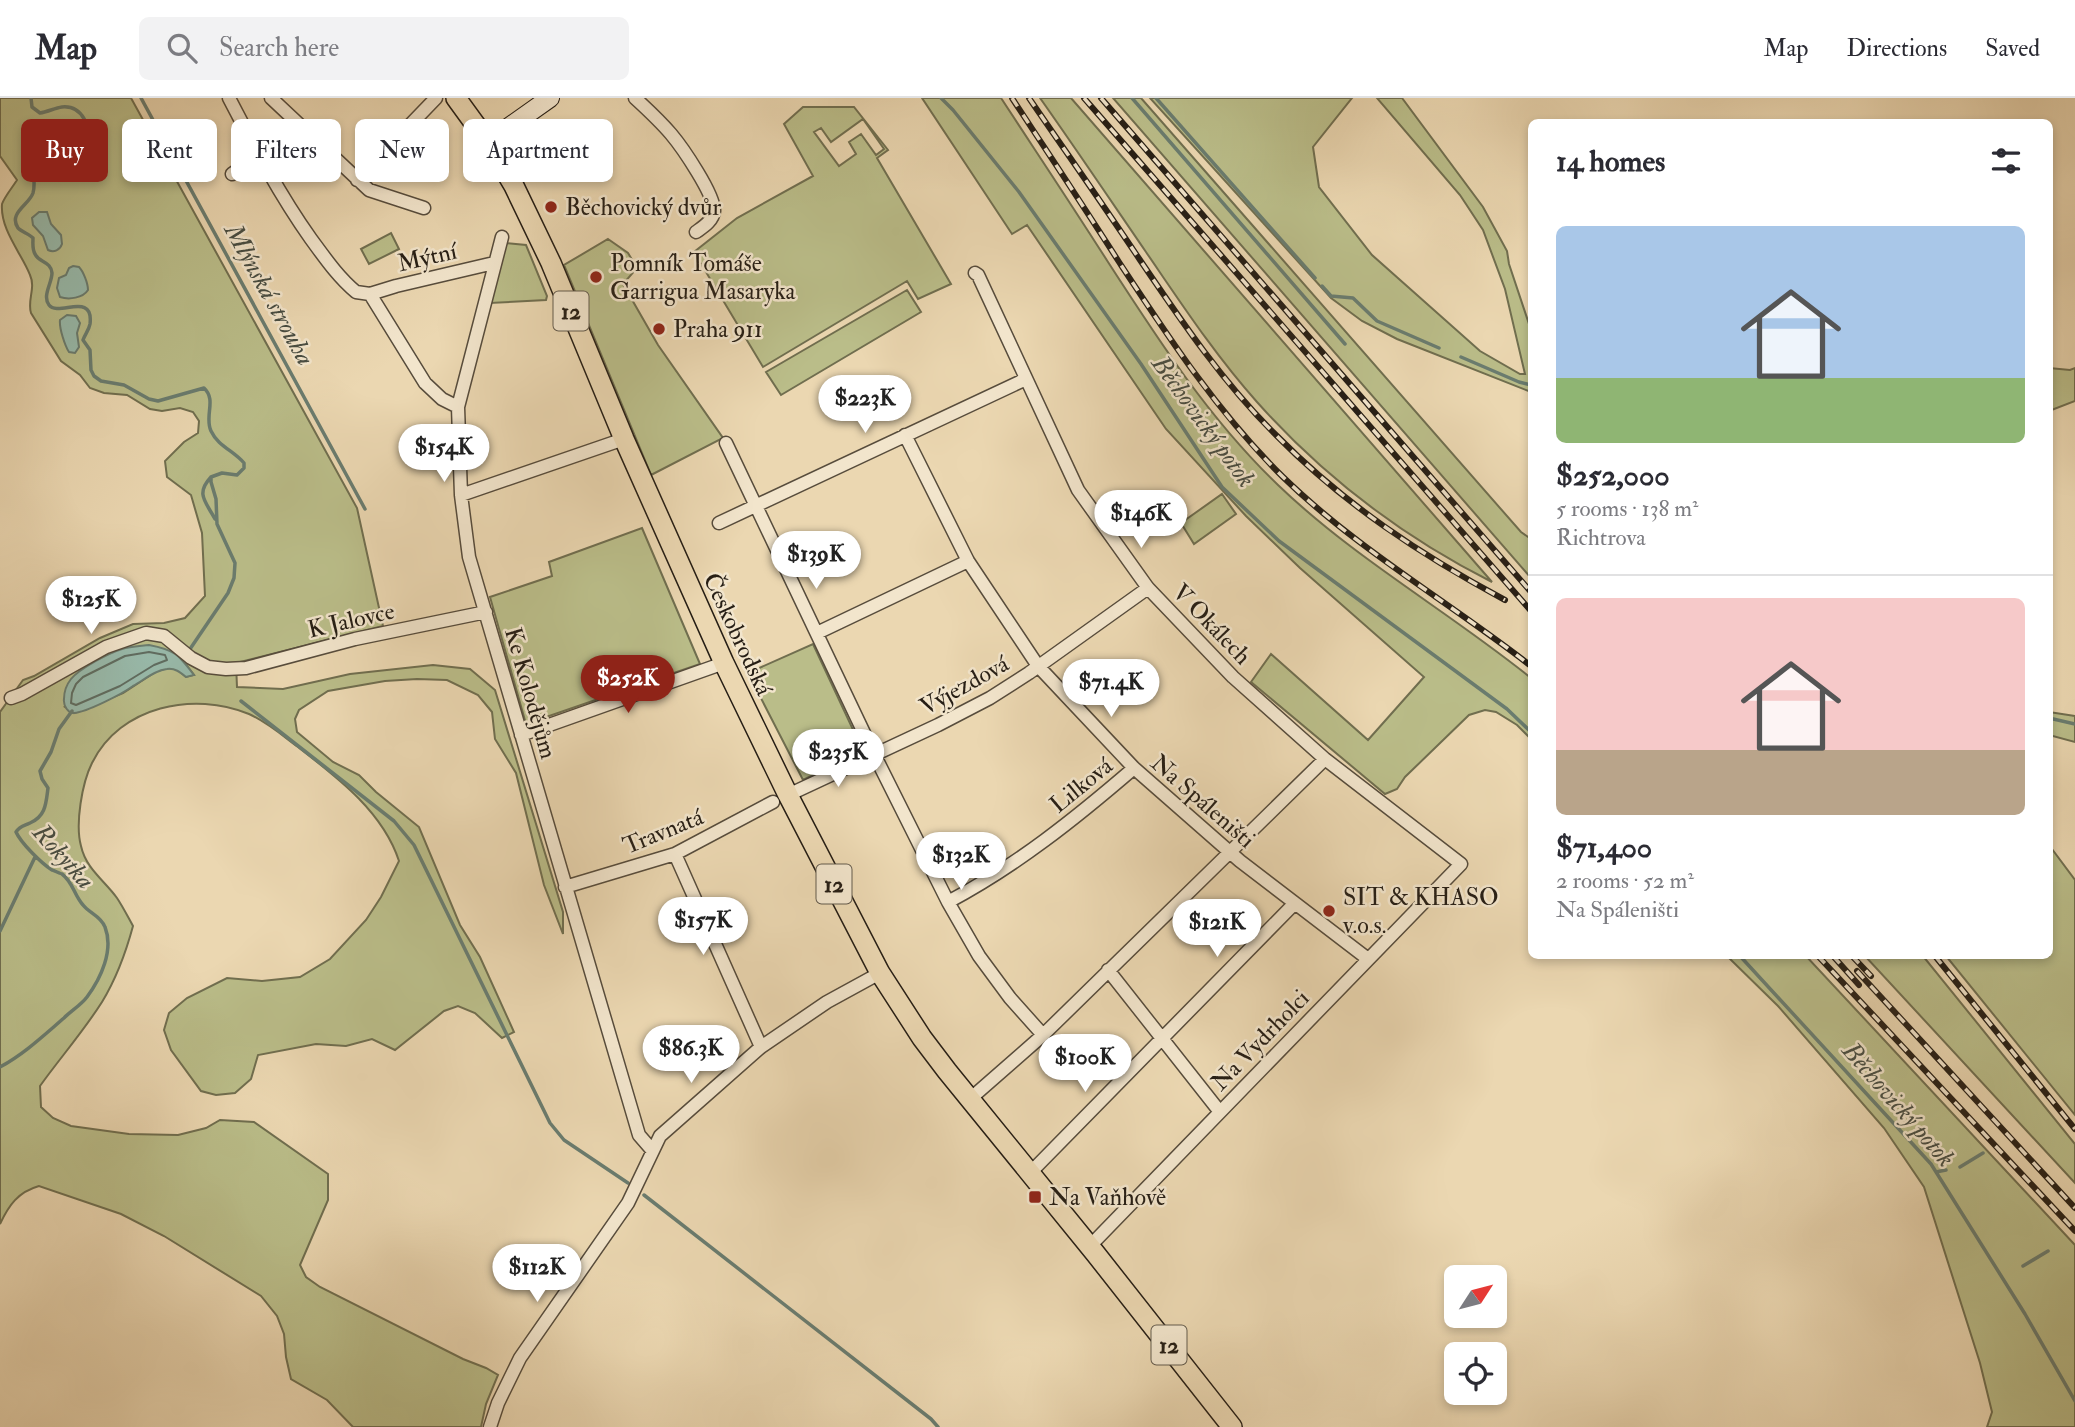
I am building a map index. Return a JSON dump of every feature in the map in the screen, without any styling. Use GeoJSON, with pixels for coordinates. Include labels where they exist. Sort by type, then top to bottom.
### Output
{"type":"FeatureCollection","features":[{"type":"Feature","properties":{"kind":"main road","name":"Českobrodská"},"geometry":{"type":"LineString","coordinates":[[456,98],[471,119]]}},
{"type":"Feature","properties":{"kind":"main road","name":"Českobrodská"},"geometry":{"type":"LineString","coordinates":[[511,182],[551,263],[624,439],[781,798],[880,972],[922,1038],[1232,1427]]}},
{"type":"Feature","properties":{"kind":"street"},"geometry":{"type":"LineString","coordinates":[[229,98],[240,119]]}},
{"type":"Feature","properties":{"kind":"street"},"geometry":{"type":"LineString","coordinates":[[271,98],[355,178]]}},
{"type":"Feature","properties":{"kind":"street"},"geometry":{"type":"LineString","coordinates":[[416,119],[436,98]]}},
{"type":"Feature","properties":{"kind":"street"},"geometry":{"type":"LineString","coordinates":[[520,119],[550,98]]}},
{"type":"Feature","properties":{"kind":"street"},"geometry":{"type":"LineString","coordinates":[[635,98],[670,132],[691,161],[712,200],[712,217],[696,232]]}},
{"type":"Feature","properties":{"kind":"street"},"geometry":{"type":"LineString","coordinates":[[273,182],[330,265],[356,292],[370,293],[425,383],[442,399],[458,407]]}},
{"type":"Feature","properties":{"kind":"street"},"geometry":{"type":"LineString","coordinates":[[359,182],[369,190],[424,208]]}},
{"type":"Feature","properties":{"kind":"street","name":"Ke Kolodějům"},"geometry":{"type":"LineString","coordinates":[[502,237],[458,407],[461,495],[469,557],[639,1135],[652,1150]]}},
{"type":"Feature","properties":{"kind":"street","name":"Mýtní"},"geometry":{"type":"LineString","coordinates":[[370,293],[494,263]]}},
{"type":"Feature","properties":{"kind":"street","name":"V Okálech"},"geometry":{"type":"LineString","coordinates":[[977,273],[1078,490],[1148,588],[1233,677],[1325,758],[1461,864]]}},
{"type":"Feature","properties":{"kind":"street"},"geometry":{"type":"LineString","coordinates":[[719,523],[1026,379]]}},
{"type":"Feature","properties":{"kind":"street","name":"Na Spáleništi"},"geometry":{"type":"LineString","coordinates":[[905,435],[968,562],[1038,666],[1134,768],[1229,852],[1368,960]]}},
{"type":"Feature","properties":{"kind":"street"},"geometry":{"type":"LineString","coordinates":[[461,495],[624,439]]}},
{"type":"Feature","properties":{"kind":"street"},"geometry":{"type":"LineString","coordinates":[[726,443],[874,754],[948,902],[979,956],[1010,998],[1043,1035]]}},
{"type":"Feature","properties":{"kind":"street"},"geometry":{"type":"LineString","coordinates":[[817,633],[968,562]]}},
{"type":"Feature","properties":{"kind":"street","name":"Výjezdová"},"geometry":{"type":"LineString","coordinates":[[781,798],[990,698],[1148,588]]}},
{"type":"Feature","properties":{"kind":"street","name":"K Jalovce"},"geometry":{"type":"LineString","coordinates":[[11,698],[106,647],[137,635],[155,633],[164,636],[191,658],[208,667],[226,669],[246,667],[355,639],[486,612]]}},
{"type":"Feature","properties":{"kind":"street"},"geometry":{"type":"LineString","coordinates":[[522,735],[724,663]]}},
{"type":"Feature","properties":{"kind":"street"},"geometry":{"type":"LineString","coordinates":[[970,1099],[1043,1035],[1325,758]]}},
{"type":"Feature","properties":{"kind":"street","name":"Lilková"},"geometry":{"type":"LineString","coordinates":[[948,902],[990,878],[1071,822],[1134,768]]}},
{"type":"Feature","properties":{"kind":"street","name":"Travnatá"},"geometry":{"type":"LineString","coordinates":[[565,887],[675,854],[781,798]]}},
{"type":"Feature","properties":{"kind":"street"},"geometry":{"type":"LineString","coordinates":[[675,854],[761,1047]]}},
{"type":"Feature","properties":{"kind":"street","name":"Na Vydrholci"},"geometry":{"type":"LineString","coordinates":[[1090,1247],[1461,864]]}},
{"type":"Feature","properties":{"kind":"street"},"geometry":{"type":"LineString","coordinates":[[1030,1172],[1295,903]]}},
{"type":"Feature","properties":{"kind":"street"},"geometry":{"type":"LineString","coordinates":[[1108,970],[1220,1112]]}},
{"type":"Feature","properties":{"kind":"street"},"geometry":{"type":"LineString","coordinates":[[490,1427],[498,1403],[520,1358],[628,1203],[660,1136],[761,1047],[827,1002],[880,972]]}},
{"type":"Feature","properties":{"kind":"green space"},"geometry":{"type":"Polygon","coordinates":[[[0,98],[131,98],[143,119],[122,119],[122,182],[177,182],[357,508],[383,626],[236,663],[237,687],[283,689],[350,674],[433,665],[470,669],[495,690],[563,912],[563,934],[544,885],[516,773],[495,739],[492,712],[478,695],[447,680],[417,679],[385,681],[328,691],[299,710],[295,719],[297,732],[333,762],[359,775],[419,827],[460,925],[480,957],[514,1032],[502,1038],[475,1013],[458,1006],[444,1011],[395,1050],[372,1039],[346,1046],[316,1044],[258,1055],[251,1079],[235,1093],[216,1095],[201,1091],[171,1050],[164,1030],[169,1013],[187,998],[227,978],[262,981],[300,977],[330,959],[366,920],[399,861],[382,827],[358,797],[262,721],[228,707],[205,704],[160,708],[139,716],[121,728],[105,744],[92,763],[85,781],[79,827],[83,854],[91,868],[117,898],[133,926],[120,965],[102,1002],[40,1086],[41,1107],[53,1118],[71,1126],[129,1134],[178,1135],[206,1128],[220,1120],[254,1122],[328,1174],[328,1200],[300,1265],[306,1277],[320,1287],[498,1375],[486,1404],[481,1427],[353,1427],[327,1400],[291,1379],[284,1334],[277,1316],[261,1296],[164,1236],[121,1214],[39,1186],[15,1200],[0,1224],[0,712],[23,680],[100,638],[133,624],[164,623],[185,618],[205,596],[202,533],[191,495],[167,477],[165,461],[184,442],[198,433],[199,421],[193,412],[180,408],[162,411],[150,409],[127,395],[104,393],[90,388],[80,375],[61,361],[31,313],[32,280],[4,223],[2,204],[17,180],[0,156],[0,98]],[[178,654],[65,707],[74,713],[123,693],[157,671],[168,668],[177,669],[186,677],[194,675],[178,654]]]}},
{"type":"Feature","properties":{"kind":"green space"},"geometry":{"type":"Polygon","coordinates":[[[922,98],[1001,98],[1166,350],[1208,407],[1253,460],[1338,537],[1528,676],[1528,736],[1517,725],[1496,712],[1485,710],[1469,715],[1405,777],[1397,789],[1385,794],[1251,682],[1271,654],[1368,740],[1424,677],[1300,568],[1246,516],[1166,429],[1027,225],[1012,234],[922,98]]]}},
{"type":"Feature","properties":{"kind":"green space"},"geometry":{"type":"Polygon","coordinates":[[[1040,98],[1071,98],[1492,582],[1396,525],[1337,480],[1282,429],[1227,366],[1199,328],[1040,98]]]}},
{"type":"Feature","properties":{"kind":"green space"},"geometry":{"type":"Polygon","coordinates":[[[1113,98],[1141,98],[1528,537],[1528,575],[1113,98]]]}},
{"type":"Feature","properties":{"kind":"green space"},"geometry":{"type":"Polygon","coordinates":[[[1150,98],[1352,98],[1313,147],[1319,187],[1372,255],[1480,351],[1520,374],[1525,374],[1505,289],[1483,230],[1460,195],[1377,98],[1402,98],[1483,207],[1507,251],[1528,321],[1528,391],[1397,339],[1362,321],[1331,298],[1150,98]]]}},
{"type":"Feature","properties":{"kind":"green space"},"geometry":{"type":"Polygon","coordinates":[[[803,107],[854,107],[888,150],[877,158],[951,284],[918,299],[907,281],[763,367],[694,252],[737,218],[813,176],[784,124],[803,107]],[[863,119],[831,142],[821,128],[814,132],[839,166],[856,154],[849,142],[861,134],[876,155],[884,149],[863,119]]]}},
{"type":"Feature","properties":{"kind":"green space"},"geometry":{"type":"Polygon","coordinates":[[[391,233],[399,249],[369,264],[361,249],[391,233]]]}},
{"type":"Feature","properties":{"kind":"green space"},"geometry":{"type":"Polygon","coordinates":[[[608,239],[628,253],[637,268],[623,284],[658,345],[723,438],[651,475],[564,265],[608,239]]]}},
{"type":"Feature","properties":{"kind":"green space"},"geometry":{"type":"Polygon","coordinates":[[[505,243],[526,245],[547,296],[546,300],[490,303],[505,243]]]}},
{"type":"Feature","properties":{"kind":"green space"},"geometry":{"type":"Polygon","coordinates":[[[907,290],[921,312],[781,395],[766,372],[907,290]]]}},
{"type":"Feature","properties":{"kind":"green space"},"geometry":{"type":"Polygon","coordinates":[[[2053,368],[2075,368],[2075,401],[2053,409],[2053,368]]]}},
{"type":"Feature","properties":{"kind":"green space"},"geometry":{"type":"Polygon","coordinates":[[[1222,494],[1236,514],[1194,544],[1181,523],[1222,494]]]}},
{"type":"Feature","properties":{"kind":"green space"},"geometry":{"type":"Polygon","coordinates":[[[642,528],[700,664],[526,724],[490,597],[552,576],[549,562],[642,528]]]}},
{"type":"Feature","properties":{"kind":"green space"},"geometry":{"type":"Polygon","coordinates":[[[813,644],[863,751],[803,780],[748,673],[813,644]]]}},
{"type":"Feature","properties":{"kind":"green space"},"geometry":{"type":"Polygon","coordinates":[[[2053,713],[2075,716],[2075,742],[2053,736],[2053,713]]]}},
{"type":"Feature","properties":{"kind":"green space"},"geometry":{"type":"Polygon","coordinates":[[[2053,850],[2075,880],[2075,1115],[1948,959],[2053,959],[2053,850]]]}},
{"type":"Feature","properties":{"kind":"green space"},"geometry":{"type":"Polygon","coordinates":[[[1730,959],[1809,959],[2075,1245],[2075,1427],[1987,1427],[1992,1412],[1980,1363],[1924,1187],[1884,1128],[1778,1006],[1730,959]]]}},
{"type":"Feature","properties":{"kind":"green space"},"geometry":{"type":"Polygon","coordinates":[[[1868,959],[1925,959],[2075,1144],[2075,1183],[1868,959]]]}},
{"type":"Feature","properties":{"kind":"water"},"geometry":{"type":"Polygon","coordinates":[[[39,212],[47,212],[51,224],[61,235],[60,248],[48,250],[43,236],[33,225],[32,218],[39,212]]]}},
{"type":"Feature","properties":{"kind":"water"},"geometry":{"type":"Polygon","coordinates":[[[73,266],[82,271],[88,290],[76,298],[60,297],[57,288],[59,278],[66,275],[73,266]]]}},
{"type":"Feature","properties":{"kind":"water"},"geometry":{"type":"Polygon","coordinates":[[[67,315],[76,316],[80,323],[77,333],[79,347],[75,353],[69,352],[61,332],[60,320],[67,315]]]}},
{"type":"Feature","properties":{"kind":"water"},"geometry":{"type":"Polygon","coordinates":[[[149,645],[175,654],[194,675],[186,677],[175,670],[163,670],[95,706],[74,713],[67,709],[64,702],[66,688],[81,670],[116,651],[149,645]]]}},
{"type":"Feature","properties":{"kind":"waterway","name":"Rokytka"},"geometry":{"type":"LineString","coordinates":[[31,98],[32,107],[40,113],[62,107],[75,110],[84,119],[89,138],[89,145],[73,155],[47,156],[34,164],[33,193],[17,213],[18,228],[33,238],[33,250],[37,257],[51,269],[47,298],[49,305],[54,308],[87,309],[90,324],[83,340],[90,350],[91,370],[101,381],[124,385],[158,401],[204,388],[210,398],[211,431],[218,441],[244,463],[244,468],[237,475],[222,473],[211,477],[216,499],[217,524],[235,563],[234,578],[228,593],[188,652]]}},
{"type":"Feature","properties":{"kind":"waterway","name":"Mlýnská strouha"},"geometry":{"type":"LineString","coordinates":[[141,98],[365,509]]}},
{"type":"Feature","properties":{"kind":"waterway","name":"Běchovický potok"},"geometry":{"type":"LineString","coordinates":[[941,98],[1019,192],[1141,364],[1222,487],[1279,541],[1507,709],[1528,729]]}},
{"type":"Feature","properties":{"kind":"waterway"},"geometry":{"type":"LineString","coordinates":[[1132,98],[1345,344]]}},
{"type":"Feature","properties":{"kind":"waterway"},"geometry":{"type":"LineString","coordinates":[[1156,98],[1315,278]]}},
{"type":"Feature","properties":{"kind":"waterway"},"geometry":{"type":"LineString","coordinates":[[1322,286],[1331,296],[1353,298],[1377,321],[1439,348]]}},
{"type":"Feature","properties":{"kind":"waterway"},"geometry":{"type":"LineString","coordinates":[[1461,357],[1528,384]]}},
{"type":"Feature","properties":{"kind":"waterway"},"geometry":{"type":"LineString","coordinates":[[211,477],[203,493],[215,519]]}},
{"type":"Feature","properties":{"kind":"waterway"},"geometry":{"type":"LineString","coordinates":[[241,701],[394,821],[414,845],[550,1123],[564,1140],[628,1183]]}},
{"type":"Feature","properties":{"kind":"waterway","name":"Rokytka"},"geometry":{"type":"LineString","coordinates":[[0,1067],[33,1044],[85,1000],[105,964],[108,945],[103,923],[83,905],[66,877],[37,858],[16,832],[39,817],[44,808],[48,788],[40,771],[51,752],[59,729],[72,711]]}},
{"type":"Feature","properties":{"kind":"waterway"},"geometry":{"type":"LineString","coordinates":[[2053,719],[2075,724]]}},
{"type":"Feature","properties":{"kind":"waterway"},"geometry":{"type":"LineString","coordinates":[[0,931],[35,857]]}},
{"type":"Feature","properties":{"kind":"waterway","name":"Běchovický potok"},"geometry":{"type":"LineString","coordinates":[[1743,959],[1931,1164],[2025,1314],[2075,1401]]}},
{"type":"Feature","properties":{"kind":"waterway"},"geometry":{"type":"LineString","coordinates":[[1960,1167],[1983,1153]]}},
{"type":"Feature","properties":{"kind":"waterway"},"geometry":{"type":"LineString","coordinates":[[1936,1172],[1946,1170]]}},
{"type":"Feature","properties":{"kind":"waterway"},"geometry":{"type":"LineString","coordinates":[[644,1195],[938,1427]]}},
{"type":"Feature","properties":{"kind":"waterway"},"geometry":{"type":"LineString","coordinates":[[2023,1266],[2048,1251]]}},
{"type":"Feature","properties":{"kind":"railway"},"geometry":{"type":"LineString","coordinates":[[1012,98],[1176,347],[1259,453],[1342,528],[1528,664]]}},
{"type":"Feature","properties":{"kind":"railway"},"geometry":{"type":"LineString","coordinates":[[1029,98],[1188,329],[1221,374],[1258,416],[1303,461],[1356,506],[1443,565],[1505,600]]}},
{"type":"Feature","properties":{"kind":"railway"},"geometry":{"type":"LineString","coordinates":[[1084,98],[1528,608]]}},
{"type":"Feature","properties":{"kind":"railway"},"geometry":{"type":"LineString","coordinates":[[1101,98],[1528,589]]}},
{"type":"Feature","properties":{"kind":"railway"},"geometry":{"type":"LineString","coordinates":[[1821,959],[2075,1231]]}},
{"type":"Feature","properties":{"kind":"railway"},"geometry":{"type":"LineString","coordinates":[[1836,959],[1859,985]]}},
{"type":"Feature","properties":{"kind":"railway"},"geometry":{"type":"LineString","coordinates":[[1855,959],[1871,976]]}},
{"type":"Feature","properties":{"kind":"railway"},"geometry":{"type":"LineString","coordinates":[[1937,959],[2075,1129]]}},
{"type":"Feature","properties":{"kind":"railway"},"geometry":{"type":"LineString","coordinates":[[1857,971],[2075,1208]]}},
{"type":"Feature","properties":{"kind":"place","name":"Běchovický dvůr"},"geometry":{"type":"Point","coordinates":[551,207]}},
{"type":"Feature","properties":{"kind":"place","name":"Pomník Tomáše Garrigua Masaryka"},"geometry":{"type":"Point","coordinates":[596,277]}},
{"type":"Feature","properties":{"kind":"place","name":"Praha 911"},"geometry":{"type":"Point","coordinates":[659,329]}},
{"type":"Feature","properties":{"kind":"place","name":"SIT & KHASO v.o.s."},"geometry":{"type":"Point","coordinates":[1329,911]}},
{"type":"Feature","properties":{"kind":"place","name":"Na Vaňhově"},"geometry":{"type":"Point","coordinates":[1035,1197]}}]}
